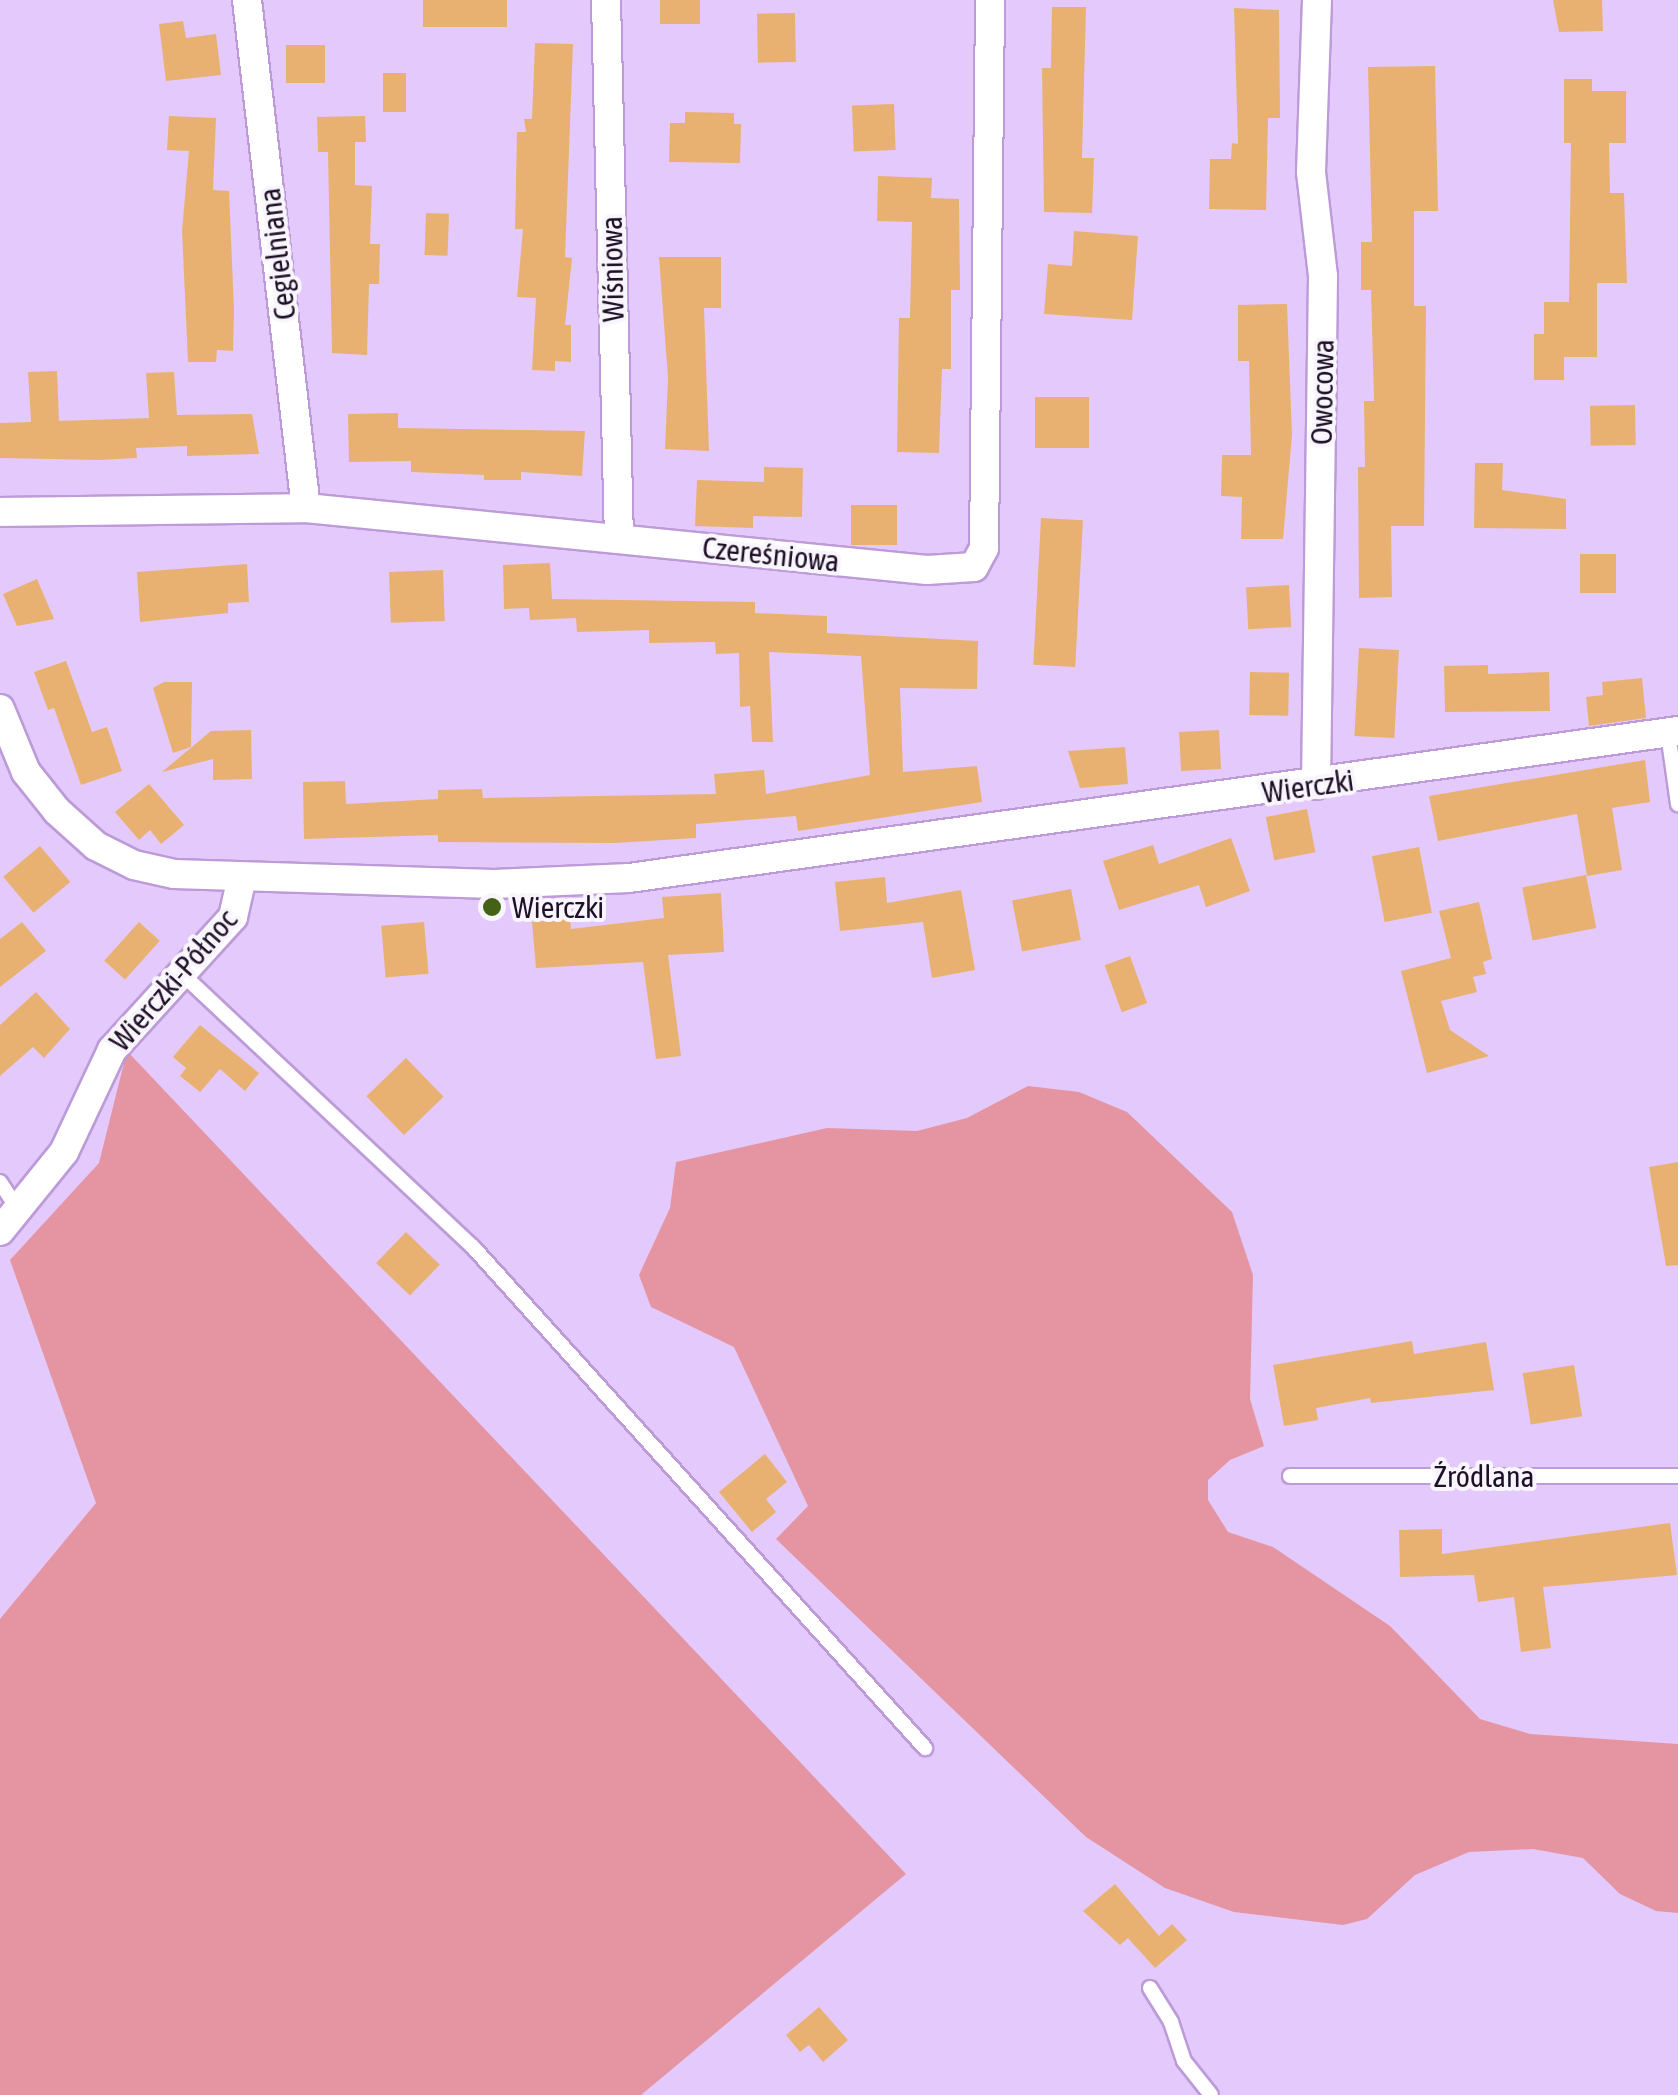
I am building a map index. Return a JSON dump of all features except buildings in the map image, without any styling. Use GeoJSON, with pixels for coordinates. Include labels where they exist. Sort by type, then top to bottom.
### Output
{"type":"FeatureCollection","features":[{"type":"Feature","properties":{"kind":"street","name":"Cegielniana"},"geometry":{"type":"LineString","coordinates":[[247,0],[306,508]]}},
{"type":"Feature","properties":{"kind":"street","name":"Wiśniowa"},"geometry":{"type":"LineString","coordinates":[[606,0],[619,538]]}},
{"type":"Feature","properties":{"kind":"street","name":"Czereśniowa"},"geometry":{"type":"LineString","coordinates":[[0,512],[306,508],[927,570],[974,566],[984,548],[990,0]]}},
{"type":"Feature","properties":{"kind":"street","name":"Owocowa"},"geometry":{"type":"LineString","coordinates":[[1316,785],[1324,276],[1311,172],[1318,0]]}},
{"type":"Feature","properties":{"kind":"street","name":"Wierczki"},"geometry":{"type":"LineString","coordinates":[[0,710],[26,772],[96,846],[174,874],[494,884],[629,878],[1316,785],[1673,732]]}},
{"type":"Feature","properties":{"kind":"street","name":"Wierczki-Północ"},"geometry":{"type":"LineString","coordinates":[[9,1221],[64,1152],[112,1050],[179,972],[234,917],[242,876]]}},
{"type":"Feature","properties":{"kind":"lane"},"geometry":{"type":"LineString","coordinates":[[1673,732],[1678,804]]}},
{"type":"Feature","properties":{"kind":"lane"},"geometry":{"type":"LineString","coordinates":[[179,972],[472,1247],[924,1748]]}},
{"type":"Feature","properties":{"kind":"lane"},"geometry":{"type":"LineString","coordinates":[[0,1182],[9,1221]]}},
{"type":"Feature","properties":{"kind":"lane","name":"Źródlana"},"geometry":{"type":"LineString","coordinates":[[1290,1476],[1678,1476]]}},
{"type":"Feature","properties":{"kind":"lane"},"geometry":{"type":"LineString","coordinates":[[1150,1988],[1171,2022],[1184,2061],[1211,2095]]}},
{"type":"Feature","properties":{"kind":"shaded area"},"geometry":{"type":"Polygon","coordinates":[[[127,1051],[906,1874],[641,2095],[0,2095],[0,1619],[96,1503],[10,1260],[99,1163],[127,1051]]]}},
{"type":"Feature","properties":{"kind":"shaded area"},"geometry":{"type":"Polygon","coordinates":[[[1028,1086],[1079,1092],[1127,1112],[1232,1212],[1253,1275],[1250,1399],[1264,1446],[1230,1460],[1208,1480],[1208,1500],[1228,1532],[1273,1547],[1390,1626],[1480,1719],[1530,1734],[1678,1744],[1678,1913],[1656,1911],[1620,1894],[1583,1858],[1533,1849],[1469,1852],[1415,1875],[1367,1919],[1343,1925],[1234,1912],[1165,1888],[1086,1837],[776,1539],[808,1506],[734,1347],[651,1307],[639,1275],[670,1208],[676,1162],[827,1128],[917,1131],[967,1118],[1028,1086]]]}},
{"type":"Feature","properties":{"kind":"place","name":"Wierczki"},"geometry":{"type":"Point","coordinates":[492,907]}}]}
